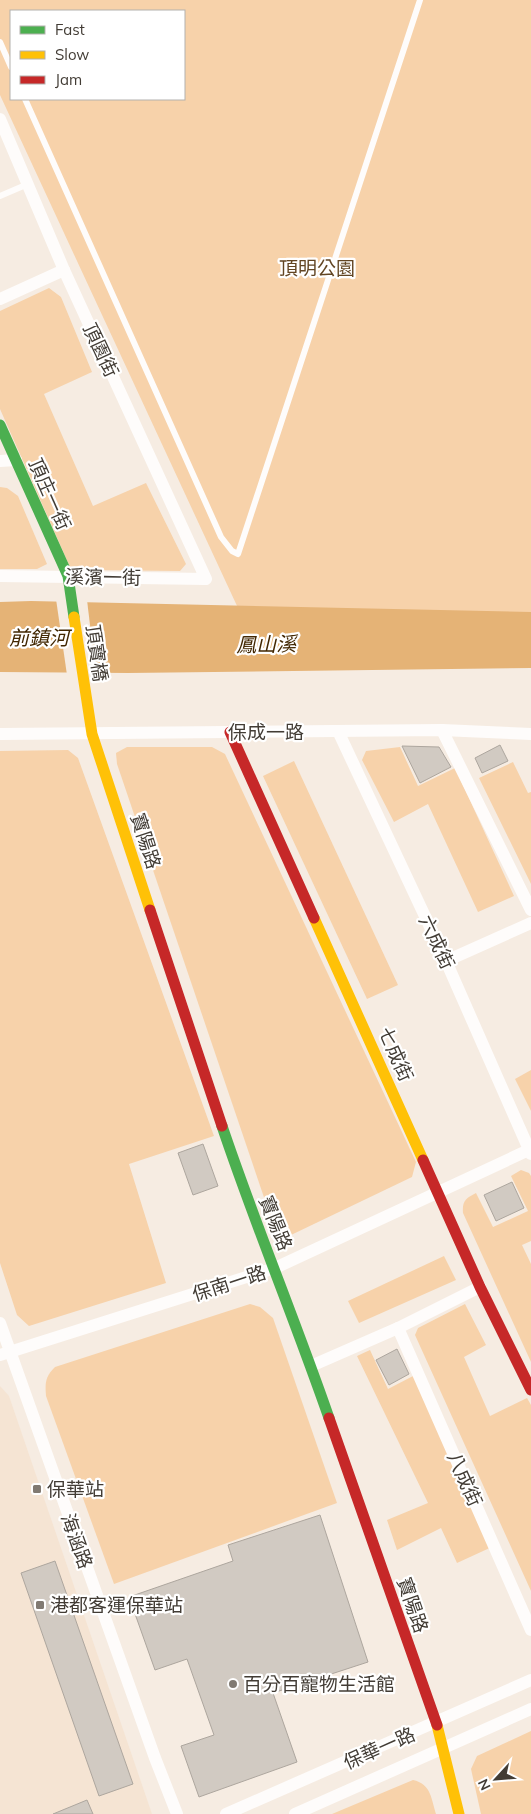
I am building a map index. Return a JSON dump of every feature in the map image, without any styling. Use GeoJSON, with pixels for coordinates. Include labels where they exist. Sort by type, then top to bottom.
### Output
{"type":"FeatureCollection","features":[{"type":"Feature","properties":{"kind":"street","name":"頂園街"},"geometry":{"type":"LineString","coordinates":[[0,119],[64,270],[206,579]]}},
{"type":"Feature","properties":{"kind":"street"},"geometry":{"type":"LineString","coordinates":[[0,299],[64,270]]}},
{"type":"Feature","properties":{"kind":"street","name":"頂庄一街"},"geometry":{"type":"LineString","coordinates":[[0,425],[68,576]]}},
{"type":"Feature","properties":{"kind":"street"},"geometry":{"type":"LineString","coordinates":[[0,461],[16,460]]}},
{"type":"Feature","properties":{"kind":"street","name":"溪濱一街"},"geometry":{"type":"LineString","coordinates":[[0,576],[206,579]]}},
{"type":"Feature","properties":{"kind":"street","name":"頂寶橋"},"geometry":{"type":"LineString","coordinates":[[68,576],[92,734]]}},
{"type":"Feature","properties":{"kind":"street"},"geometry":{"type":"LineString","coordinates":[[442,730],[531,910]]}},
{"type":"Feature","properties":{"kind":"street","name":"保成一路"},"geometry":{"type":"LineString","coordinates":[[0,734],[442,730],[531,734]]}},
{"type":"Feature","properties":{"kind":"street","name":"六成街"},"geometry":{"type":"LineString","coordinates":[[338,731],[446,961],[530,1151]]}},
{"type":"Feature","properties":{"kind":"street","name":"七成街"},"geometry":{"type":"LineString","coordinates":[[230,732],[439,1191],[480,1286],[531,1390]]}},
{"type":"Feature","properties":{"kind":"street","name":"寶陽路"},"geometry":{"type":"LineString","coordinates":[[92,734],[245,1194],[311,1366],[436,1722],[459,1814]]}},
{"type":"Feature","properties":{"kind":"street"},"geometry":{"type":"LineString","coordinates":[[446,961],[531,923]]}},
{"type":"Feature","properties":{"kind":"street","name":"保南一路"},"geometry":{"type":"LineString","coordinates":[[5,1354],[275,1268],[439,1191],[530,1151]]}},
{"type":"Feature","properties":{"kind":"street"},"geometry":{"type":"LineString","coordinates":[[311,1366],[398,1328],[480,1286]]}},
{"type":"Feature","properties":{"kind":"street","name":"海涵路"},"geometry":{"type":"LineString","coordinates":[[0,1323],[5,1354],[177,1814]]}},
{"type":"Feature","properties":{"kind":"street","name":"八成街"},"geometry":{"type":"LineString","coordinates":[[398,1328],[531,1630]]}},
{"type":"Feature","properties":{"kind":"street","name":"保華一路"},"geometry":{"type":"LineString","coordinates":[[226,1814],[531,1680]]}},
{"type":"Feature","properties":{"kind":"street","name":"保華一路"},"geometry":{"type":"LineString","coordinates":[[295,1814],[531,1709]]}},
{"type":"Feature","properties":{"kind":"lane"},"geometry":{"type":"LineString","coordinates":[[25,100],[221,537],[232,551],[238,554],[420,0]]}},
{"type":"Feature","properties":{"kind":"lane"},"geometry":{"type":"LineString","coordinates":[[0,42],[10,65]]}},
{"type":"Feature","properties":{"kind":"lane"},"geometry":{"type":"LineString","coordinates":[[0,196],[28,184]]}},
{"type":"Feature","properties":{"kind":"shaded area","name":"港都客運保華站"},"geometry":{"type":"Polygon","coordinates":[[[0,1386],[9,1396],[152,1814],[0,1814],[0,1386]]]}},
{"type":"Feature","properties":{"kind":"green space","name":"頂明公園"},"geometry":{"type":"Polygon","coordinates":[[[0,0],[531,0],[531,622],[244,621],[0,95],[0,0]]]}},
{"type":"Feature","properties":{"kind":"green space"},"geometry":{"type":"Polygon","coordinates":[[[49,288],[61,297],[92,372],[44,394],[93,506],[146,483],[186,564],[180,571],[85,570],[70,567],[0,409],[0,311],[49,288]]]}},
{"type":"Feature","properties":{"kind":"green space"},"geometry":{"type":"Polygon","coordinates":[[[0,487],[7,488],[18,496],[47,564],[37,569],[0,569],[0,487]]]}},
{"type":"Feature","properties":{"kind":"green space"},"geometry":{"type":"Polygon","coordinates":[[[127,747],[212,747],[225,754],[416,1162],[412,1177],[291,1235],[279,1232],[271,1218],[117,764],[116,753],[127,747]]]}},
{"type":"Feature","properties":{"kind":"green space"},"geometry":{"type":"Polygon","coordinates":[[[400,747],[418,786],[455,768],[514,896],[478,912],[428,804],[394,822],[362,760],[366,751],[400,747]]]}},
{"type":"Feature","properties":{"kind":"green space"},"geometry":{"type":"Polygon","coordinates":[[[68,750],[78,758],[214,1136],[129,1164],[166,1283],[29,1326],[17,1315],[0,1263],[0,751],[68,750]]]}},
{"type":"Feature","properties":{"kind":"green space"},"geometry":{"type":"Polygon","coordinates":[[[294,761],[398,985],[367,999],[263,776],[294,761]]]}},
{"type":"Feature","properties":{"kind":"green space"},"geometry":{"type":"Polygon","coordinates":[[[513,762],[528,793],[531,792],[531,884],[479,778],[513,762]]]}},
{"type":"Feature","properties":{"kind":"green space"},"geometry":{"type":"Polygon","coordinates":[[[531,1070],[531,1111],[515,1079],[531,1070]]]}},
{"type":"Feature","properties":{"kind":"green space"},"geometry":{"type":"Polygon","coordinates":[[[521,1170],[529,1173],[531,1176],[531,1241],[522,1245],[531,1264],[531,1362],[463,1213],[465,1200],[476,1193],[493,1227],[528,1211],[511,1176],[521,1170]]]}},
{"type":"Feature","properties":{"kind":"green space"},"geometry":{"type":"Polygon","coordinates":[[[444,1256],[456,1280],[359,1323],[348,1301],[444,1256]]]}},
{"type":"Feature","properties":{"kind":"green space"},"geometry":{"type":"Polygon","coordinates":[[[250,1304],[260,1307],[273,1318],[337,1503],[114,1584],[46,1396],[47,1377],[55,1367],[250,1304]]]}},
{"type":"Feature","properties":{"kind":"green space"},"geometry":{"type":"Polygon","coordinates":[[[465,1304],[486,1345],[464,1357],[490,1416],[527,1398],[531,1405],[531,1591],[415,1335],[418,1328],[465,1304]]]}},
{"type":"Feature","properties":{"kind":"green space"},"geometry":{"type":"Polygon","coordinates":[[[370,1350],[388,1389],[415,1375],[494,1546],[457,1563],[441,1528],[397,1550],[387,1520],[428,1503],[357,1356],[370,1350]]]}},
{"type":"Feature","properties":{"kind":"green space"},"geometry":{"type":"Polygon","coordinates":[[[531,1731],[531,1814],[481,1814],[471,1769],[477,1756],[531,1731]]]}},
{"type":"Feature","properties":{"kind":"green space"},"geometry":{"type":"Polygon","coordinates":[[[413,1780],[427,1788],[436,1814],[332,1814],[413,1780]]]}},
{"type":"Feature","properties":{"kind":"water","name":"前鎮河"},"geometry":{"type":"Polygon","coordinates":[[[31,601],[531,612],[531,668],[128,673],[0,672],[0,602],[31,601]]]}},
{"type":"Feature","properties":{"kind":"pier"},"geometry":{"type":"Polygon","coordinates":[[[56,599],[87,600],[96,675],[67,675],[56,599]]]}},
{"type":"Feature","properties":{"kind":"building"},"geometry":{"type":"Polygon","coordinates":[[[500,745],[508,761],[482,773],[475,758],[500,745]]]}},
{"type":"Feature","properties":{"kind":"building"},"geometry":{"type":"Polygon","coordinates":[[[402,746],[439,747],[451,767],[420,783],[402,746]]]}},
{"type":"Feature","properties":{"kind":"building"},"geometry":{"type":"Polygon","coordinates":[[[203,1144],[218,1186],[193,1195],[178,1153],[203,1144]]]}},
{"type":"Feature","properties":{"kind":"building"},"geometry":{"type":"Polygon","coordinates":[[[512,1182],[524,1208],[496,1221],[484,1195],[512,1182]]]}},
{"type":"Feature","properties":{"kind":"building"},"geometry":{"type":"Polygon","coordinates":[[[397,1349],[409,1374],[389,1385],[376,1360],[397,1349]]]}},
{"type":"Feature","properties":{"kind":"building"},"geometry":{"type":"Polygon","coordinates":[[[320,1515],[368,1662],[273,1693],[297,1762],[199,1797],[181,1746],[214,1735],[187,1659],[155,1670],[129,1597],[233,1561],[228,1545],[320,1515]]]}},
{"type":"Feature","properties":{"kind":"building"},"geometry":{"type":"Polygon","coordinates":[[[55,1561],[133,1784],[99,1796],[21,1573],[55,1561]]]}},
{"type":"Feature","properties":{"kind":"building"},"geometry":{"type":"Polygon","coordinates":[[[87,1800],[93,1814],[53,1814],[87,1800]]]}},
{"type":"Feature","properties":{"kind":"traffic: fast"},"geometry":{"type":"LineString","coordinates":[[0,425],[68,576],[74,617]]}},
{"type":"Feature","properties":{"kind":"traffic: fast"},"geometry":{"type":"LineString","coordinates":[[222,1126],[329,1418]]}},
{"type":"Feature","properties":{"kind":"traffic: slow"},"geometry":{"type":"LineString","coordinates":[[74,617],[92,734],[150,910]]}},
{"type":"Feature","properties":{"kind":"traffic: slow"},"geometry":{"type":"LineString","coordinates":[[314,918],[423,1160]]}},
{"type":"Feature","properties":{"kind":"traffic: slow"},"geometry":{"type":"LineString","coordinates":[[437,1725],[459,1814]]}},
{"type":"Feature","properties":{"kind":"traffic: jam"},"geometry":{"type":"LineString","coordinates":[[230,732],[314,918]]}},
{"type":"Feature","properties":{"kind":"traffic: jam"},"geometry":{"type":"LineString","coordinates":[[150,910],[222,1126]]}},
{"type":"Feature","properties":{"kind":"traffic: jam"},"geometry":{"type":"LineString","coordinates":[[423,1160],[480,1287],[531,1390]]}},
{"type":"Feature","properties":{"kind":"traffic: jam"},"geometry":{"type":"LineString","coordinates":[[329,1418],[437,1725]]}},
{"type":"Feature","properties":{"kind":"place","name":"保華站"},"geometry":{"type":"Point","coordinates":[37,1489]}},
{"type":"Feature","properties":{"kind":"place","name":"港都客運保華站"},"geometry":{"type":"Point","coordinates":[40,1605]}},
{"type":"Feature","properties":{"kind":"place","name":"百分百寵物生活館"},"geometry":{"type":"Point","coordinates":[233,1684]}},
{"type":"Feature","properties":{"kind":"water label","name":"鳳山溪"},"geometry":{"type":"Point","coordinates":[266,644]}}]}
